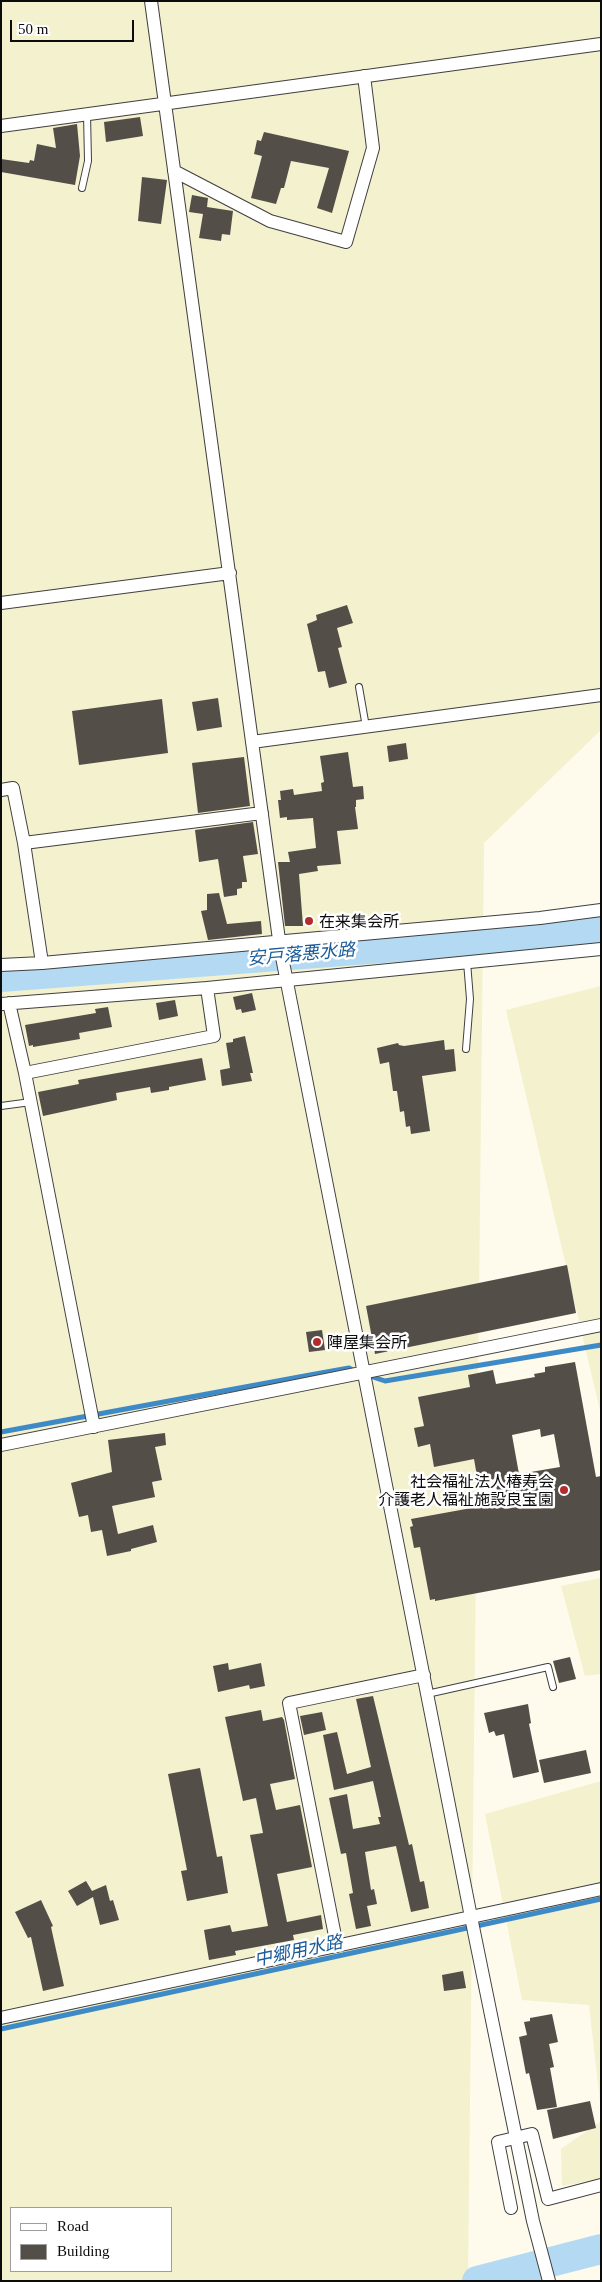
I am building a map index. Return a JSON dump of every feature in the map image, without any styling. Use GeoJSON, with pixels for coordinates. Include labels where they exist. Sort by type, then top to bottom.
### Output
{"type":"FeatureCollection","features":[{"type":"Feature","properties":{"kind":"street"},"geometry":{"type":"LineString","coordinates":[[151,1],[279,944],[471,1917],[535,2228],[549,2281]]}},
{"type":"Feature","properties":{"kind":"street"},"geometry":{"type":"LineString","coordinates":[[1,126],[601,44]]}},
{"type":"Feature","properties":{"kind":"street"},"geometry":{"type":"LineString","coordinates":[[174,171],[270,221],[346,242],[373,148],[364,76]]}},
{"type":"Feature","properties":{"kind":"street"},"geometry":{"type":"LineString","coordinates":[[1,604],[230,573]]}},
{"type":"Feature","properties":{"kind":"street"},"geometry":{"type":"LineString","coordinates":[[252,742],[601,695]]}},
{"type":"Feature","properties":{"kind":"street"},"geometry":{"type":"LineString","coordinates":[[1,790],[13,788],[24,843],[42,963]]}},
{"type":"Feature","properties":{"kind":"street"},"geometry":{"type":"LineString","coordinates":[[24,843],[262,813]]}},
{"type":"Feature","properties":{"kind":"street"},"geometry":{"type":"LineString","coordinates":[[1,965],[279,944],[540,918],[601,910]]}},
{"type":"Feature","properties":{"kind":"street"},"geometry":{"type":"LineString","coordinates":[[94,1427],[25,1073],[5,1004],[207,988],[285,975],[467,962],[601,949]]}},
{"type":"Feature","properties":{"kind":"street"},"geometry":{"type":"LineString","coordinates":[[25,1073],[214,1036],[207,988]]}},
{"type":"Feature","properties":{"kind":"street"},"geometry":{"type":"LineString","coordinates":[[1,1445],[601,1325]]}},
{"type":"Feature","properties":{"kind":"street"},"geometry":{"type":"LineString","coordinates":[[337,1946],[289,1703],[424,1675]]}},
{"type":"Feature","properties":{"kind":"street"},"geometry":{"type":"LineString","coordinates":[[1,2018],[601,1889]]}},
{"type":"Feature","properties":{"kind":"street"},"geometry":{"type":"LineString","coordinates":[[511,2208],[498,2142],[532,2134],[548,2199],[601,2185]]}},
{"type":"Feature","properties":{"kind":"lane"},"geometry":{"type":"LineString","coordinates":[[82,188],[88,155],[87,114]]}},
{"type":"Feature","properties":{"kind":"lane"},"geometry":{"type":"LineString","coordinates":[[359,687],[366,727]]}},
{"type":"Feature","properties":{"kind":"lane"},"geometry":{"type":"LineString","coordinates":[[466,1049],[470,998],[467,962]]}},
{"type":"Feature","properties":{"kind":"lane"},"geometry":{"type":"LineString","coordinates":[[1,1106],[31,1102]]}},
{"type":"Feature","properties":{"kind":"lane"},"geometry":{"type":"LineString","coordinates":[[427,1694],[548,1667],[553,1687]]}},
{"type":"Feature","properties":{"kind":"shaded area"},"geometry":{"type":"Polygon","coordinates":[[[1,1],[601,1],[601,730],[484,843],[468,2281],[1,2281],[1,1]]]}},
{"type":"Feature","properties":{"kind":"shaded area"},"geometry":{"type":"Polygon","coordinates":[[[601,986],[601,1415],[506,1010],[601,986]]]}},
{"type":"Feature","properties":{"kind":"shaded area"},"geometry":{"type":"Polygon","coordinates":[[[601,1578],[601,1674],[585,1676],[561,1586],[601,1578]]]}},
{"type":"Feature","properties":{"kind":"shaded area"},"geometry":{"type":"Polygon","coordinates":[[[601,1781],[601,2110],[589,2005],[522,2000],[485,1814],[601,1781]]]}},
{"type":"Feature","properties":{"kind":"shaded area"},"geometry":{"type":"Polygon","coordinates":[[[601,2121],[601,2179],[562,2186],[561,2149],[601,2121]]]}},
{"type":"Feature","properties":{"kind":"building"},"geometry":{"type":"Polygon","coordinates":[[[140,117],[143,136],[106,142],[104,122],[140,117]]]}},
{"type":"Feature","properties":{"kind":"building"},"geometry":{"type":"Polygon","coordinates":[[[77,124],[80,156],[75,185],[1,172],[1,159],[29,163],[30,160],[34,161],[37,144],[56,148],[53,128],[77,124]]]}},
{"type":"Feature","properties":{"kind":"building"},"geometry":{"type":"Polygon","coordinates":[[[264,132],[349,151],[332,213],[317,208],[329,168],[291,161],[284,188],[281,188],[276,204],[251,198],[262,156],[254,154],[257,140],[261,141],[264,132]]]}},
{"type":"Feature","properties":{"kind":"building"},"geometry":{"type":"Polygon","coordinates":[[[142,177],[167,180],[161,224],[138,221],[142,177]]]}},
{"type":"Feature","properties":{"kind":"building"},"geometry":{"type":"Polygon","coordinates":[[[192,195],[208,198],[207,207],[233,211],[230,235],[222,234],[221,241],[199,238],[203,214],[189,212],[192,195]]]}},
{"type":"Feature","properties":{"kind":"building"},"geometry":{"type":"Polygon","coordinates":[[[347,605],[353,623],[337,628],[342,647],[338,648],[347,683],[329,688],[325,671],[318,672],[307,624],[317,620],[316,615],[347,605]]]}},
{"type":"Feature","properties":{"kind":"building"},"geometry":{"type":"Polygon","coordinates":[[[218,698],[222,727],[197,731],[192,702],[218,698]]]}},
{"type":"Feature","properties":{"kind":"building"},"geometry":{"type":"Polygon","coordinates":[[[162,699],[168,753],[79,765],[72,711],[162,699]]]}},
{"type":"Feature","properties":{"kind":"building"},"geometry":{"type":"Polygon","coordinates":[[[406,743],[408,759],[389,762],[387,746],[406,743]]]}},
{"type":"Feature","properties":{"kind":"building"},"geometry":{"type":"Polygon","coordinates":[[[348,752],[353,787],[363,786],[364,799],[356,800],[355,807],[358,829],[337,831],[341,864],[317,866],[318,871],[299,874],[303,926],[285,926],[278,862],[290,862],[288,852],[316,848],[313,818],[287,820],[287,817],[280,818],[278,800],[281,800],[280,791],[293,789],[294,795],[322,791],[321,783],[324,782],[320,756],[348,752]]]}},
{"type":"Feature","properties":{"kind":"building"},"geometry":{"type":"Polygon","coordinates":[[[244,757],[250,806],[198,813],[192,763],[244,757]]]}},
{"type":"Feature","properties":{"kind":"building"},"geometry":{"type":"Polygon","coordinates":[[[253,822],[258,854],[243,856],[247,882],[242,882],[242,888],[237,889],[237,895],[224,897],[218,859],[199,862],[195,830],[253,822]]]}},
{"type":"Feature","properties":{"kind":"building"},"geometry":{"type":"Polygon","coordinates":[[[219,893],[227,924],[261,921],[262,934],[208,940],[201,911],[207,910],[207,894],[219,893]]]}},
{"type":"Feature","properties":{"kind":"building"},"geometry":{"type":"Polygon","coordinates":[[[252,993],[256,1010],[242,1013],[241,1009],[236,1010],[233,997],[252,993]]]}},
{"type":"Feature","properties":{"kind":"building"},"geometry":{"type":"Polygon","coordinates":[[[175,1000],[178,1016],[159,1020],[156,1003],[175,1000]]]}},
{"type":"Feature","properties":{"kind":"building"},"geometry":{"type":"Polygon","coordinates":[[[108,1007],[112,1027],[79,1033],[80,1039],[33,1047],[33,1045],[29,1046],[25,1025],[96,1013],[95,1009],[108,1007]]]}},
{"type":"Feature","properties":{"kind":"building"},"geometry":{"type":"Polygon","coordinates":[[[245,1036],[253,1073],[250,1073],[252,1081],[222,1086],[220,1070],[230,1068],[226,1043],[245,1036]]]}},
{"type":"Feature","properties":{"kind":"building"},"geometry":{"type":"Polygon","coordinates":[[[444,1040],[445,1050],[454,1049],[456,1071],[422,1076],[430,1131],[411,1134],[410,1126],[406,1127],[404,1111],[400,1112],[397,1091],[393,1091],[389,1062],[380,1064],[377,1048],[398,1043],[404,1046],[444,1040]]]}},
{"type":"Feature","properties":{"kind":"building"},"geometry":{"type":"Polygon","coordinates":[[[202,1058],[206,1080],[169,1087],[169,1090],[151,1093],[150,1087],[116,1093],[117,1100],[43,1116],[38,1092],[79,1084],[78,1080],[202,1058]]]}},
{"type":"Feature","properties":{"kind":"building"},"geometry":{"type":"Polygon","coordinates":[[[567,1265],[576,1313],[375,1354],[366,1306],[567,1265]]]}},
{"type":"Feature","properties":{"kind":"building"},"geometry":{"type":"Polygon","coordinates":[[[322,1330],[325,1350],[309,1352],[306,1332],[322,1330]]]}},
{"type":"Feature","properties":{"kind":"building","name":"社会福祉法人椿寿会 介護老人福祉施設良宝園"},"geometry":{"type":"Polygon","coordinates":[[[575,1362],[596,1477],[601,1476],[601,1570],[435,1601],[435,1599],[430,1600],[420,1547],[414,1548],[410,1527],[413,1526],[411,1519],[499,1503],[495,1479],[478,1482],[474,1459],[434,1467],[430,1444],[418,1447],[414,1428],[424,1426],[418,1397],[470,1387],[468,1375],[493,1370],[496,1384],[535,1377],[534,1374],[545,1372],[545,1367],[575,1362]],[[540,1429],[512,1435],[519,1474],[560,1467],[554,1434],[541,1437],[540,1429]]]}},
{"type":"Feature","properties":{"kind":"building"},"geometry":{"type":"Polygon","coordinates":[[[165,1433],[166,1445],[155,1447],[162,1480],[152,1482],[155,1497],[112,1506],[118,1534],[153,1525],[157,1542],[131,1549],[131,1551],[107,1556],[102,1530],[91,1532],[88,1515],[79,1517],[71,1483],[112,1472],[108,1440],[165,1433]]]}},
{"type":"Feature","properties":{"kind":"building"},"geometry":{"type":"Polygon","coordinates":[[[570,1657],[576,1679],[559,1683],[553,1661],[570,1657]]]}},
{"type":"Feature","properties":{"kind":"building"},"geometry":{"type":"Polygon","coordinates":[[[228,1663],[229,1670],[261,1663],[265,1686],[250,1689],[249,1685],[218,1692],[213,1666],[228,1663]]]}},
{"type":"Feature","properties":{"kind":"building"},"geometry":{"type":"Polygon","coordinates":[[[373,1696],[409,1845],[412,1844],[420,1882],[424,1881],[429,1908],[411,1912],[396,1846],[365,1852],[371,1890],[374,1889],[377,1904],[367,1906],[371,1926],[356,1929],[349,1894],[353,1893],[346,1853],[341,1854],[329,1798],[347,1794],[353,1829],[380,1824],[378,1817],[381,1817],[373,1781],[334,1790],[323,1735],[337,1732],[347,1774],[371,1767],[356,1699],[373,1696]]]}},
{"type":"Feature","properties":{"kind":"building"},"geometry":{"type":"Polygon","coordinates":[[[528,1704],[531,1723],[529,1724],[539,1772],[513,1778],[504,1734],[496,1736],[494,1731],[489,1733],[484,1713],[528,1704]]]}},
{"type":"Feature","properties":{"kind":"building"},"geometry":{"type":"Polygon","coordinates":[[[261,1710],[263,1721],[282,1717],[284,1720],[295,1779],[270,1784],[276,1810],[300,1805],[312,1867],[277,1874],[287,1922],[321,1915],[323,1929],[293,1935],[294,1940],[235,1951],[236,1955],[209,1960],[204,1930],[230,1925],[232,1932],[268,1926],[250,1835],[263,1833],[256,1798],[243,1801],[225,1717],[261,1710]]]}},
{"type":"Feature","properties":{"kind":"building"},"geometry":{"type":"Polygon","coordinates":[[[322,1712],[326,1730],[304,1735],[300,1716],[322,1712]]]}},
{"type":"Feature","properties":{"kind":"building"},"geometry":{"type":"Polygon","coordinates":[[[586,1750],[591,1773],[544,1783],[539,1760],[586,1750]]]}},
{"type":"Feature","properties":{"kind":"building"},"geometry":{"type":"Polygon","coordinates":[[[200,1768],[217,1857],[222,1856],[228,1893],[187,1901],[181,1871],[187,1870],[168,1774],[200,1768]]]}},
{"type":"Feature","properties":{"kind":"building"},"geometry":{"type":"Polygon","coordinates":[[[86,1881],[92,1891],[106,1885],[110,1901],[113,1900],[119,1920],[100,1925],[93,1897],[77,1906],[68,1891],[86,1881]]]}},
{"type":"Feature","properties":{"kind":"building"},"geometry":{"type":"Polygon","coordinates":[[[41,1900],[53,1926],[51,1927],[64,1986],[43,1991],[31,1937],[28,1938],[15,1912],[41,1900]]]}},
{"type":"Feature","properties":{"kind":"building"},"geometry":{"type":"Polygon","coordinates":[[[463,1971],[466,1988],[444,1991],[442,1975],[463,1971]]]}},
{"type":"Feature","properties":{"kind":"building"},"geometry":{"type":"Polygon","coordinates":[[[552,2014],[558,2042],[549,2044],[554,2067],[550,2068],[557,2107],[537,2110],[529,2073],[526,2074],[519,2037],[527,2035],[524,2022],[530,2021],[530,2018],[552,2014]]]}},
{"type":"Feature","properties":{"kind":"building"},"geometry":{"type":"Polygon","coordinates":[[[590,2101],[596,2128],[553,2139],[547,2110],[590,2101]]]}},
{"type":"Feature","properties":{"kind":"waterway","name":"安戸落悪水路"},"geometry":{"type":"LineString","coordinates":[[1,977],[540,936],[601,929]]}},
{"type":"Feature","properties":{"kind":"waterway"},"geometry":{"type":"LineString","coordinates":[[367,1375],[385,1381],[601,1345]]}},
{"type":"Feature","properties":{"kind":"waterway"},"geometry":{"type":"LineString","coordinates":[[1,1432],[349,1368],[355,1371]]}},
{"type":"Feature","properties":{"kind":"waterway","name":"中郷用水路"},"geometry":{"type":"LineString","coordinates":[[1,2029],[601,1899]]}},
{"type":"Feature","properties":{"kind":"waterway"},"geometry":{"type":"LineString","coordinates":[[477,2281],[601,2249]]}},
{"type":"Feature","properties":{"kind":"place","name":"在来集会所"},"geometry":{"type":"Point","coordinates":[309,921]}},
{"type":"Feature","properties":{"kind":"place","name":"陣屋集会所"},"geometry":{"type":"Point","coordinates":[317,1342]}},
{"type":"Feature","properties":{"kind":"place","name":"社会福祉法人椿寿会 介護老人福祉施設良宝園"},"geometry":{"type":"Point","coordinates":[564,1490]}}]}
